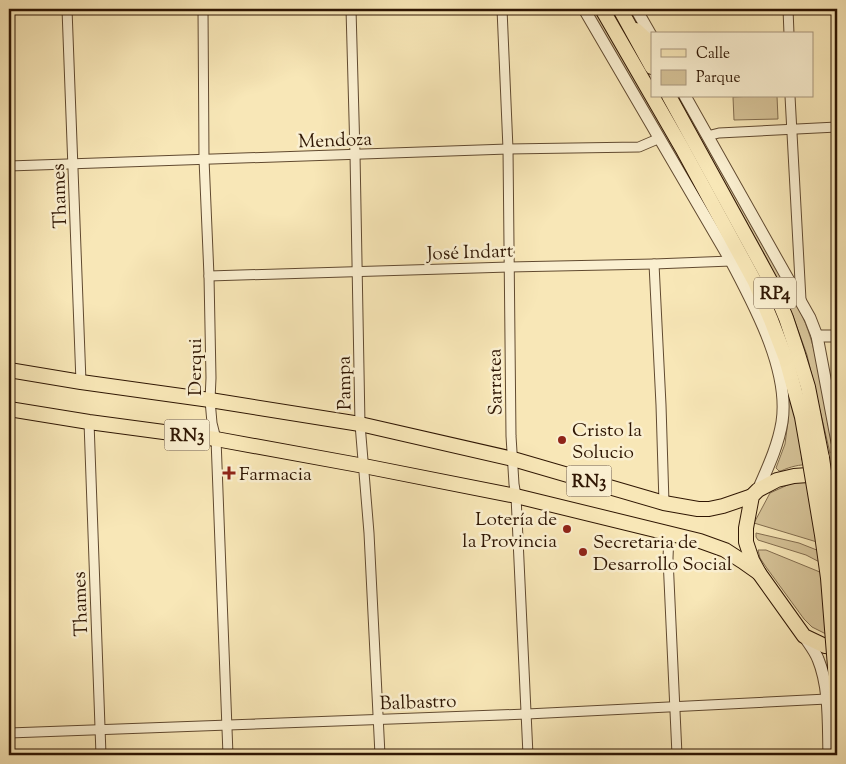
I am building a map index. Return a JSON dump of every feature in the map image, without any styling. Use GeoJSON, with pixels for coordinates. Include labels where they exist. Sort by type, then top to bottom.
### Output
{"type":"FeatureCollection","features":[{"type":"Feature","properties":{"kind":"main road","name":"RP4"},"geometry":{"type":"LineString","coordinates":[[602,9],[651,94]]}},
{"type":"Feature","properties":{"kind":"main road"},"geometry":{"type":"LineString","coordinates":[[623,13],[651,44]]}},
{"type":"Feature","properties":{"kind":"main road"},"geometry":{"type":"LineString","coordinates":[[623,13],[651,65]]}},
{"type":"Feature","properties":{"kind":"main road","name":"RP4"},"geometry":{"type":"LineString","coordinates":[[653,98],[755,282],[771,320],[786,359],[802,417],[816,458],[837,559]]}},
{"type":"Feature","properties":{"kind":"main road","name":"RP4"},"geometry":{"type":"LineString","coordinates":[[670,98],[772,284],[786,318],[808,387],[815,416],[822,535],[836,667],[832,703]]}},
{"type":"Feature","properties":{"kind":"main road","name":"RN3"},"geometry":{"type":"LineString","coordinates":[[9,370],[360,424],[513,459],[664,503],[698,509],[723,506],[755,493],[777,480],[794,476],[826,476],[837,480]]}},
{"type":"Feature","properties":{"kind":"main road","name":"RN3"},"geometry":{"type":"LineString","coordinates":[[9,409],[88,422],[216,439],[516,496],[700,541],[725,550],[759,573]]}},
{"type":"Feature","properties":{"kind":"main road","name":"RN3"},"geometry":{"type":"LineString","coordinates":[[755,493],[746,528],[746,542],[752,560],[759,573],[804,636]]}},
{"type":"Feature","properties":{"kind":"main road"},"geometry":{"type":"LineString","coordinates":[[804,636],[825,646],[837,648]]}},
{"type":"Feature","properties":{"kind":"street","name":"Thames"},"geometry":{"type":"LineString","coordinates":[[67,9],[81,382]]}},
{"type":"Feature","properties":{"kind":"street","name":"Derqui"},"geometry":{"type":"LineString","coordinates":[[203,9],[204,159],[210,276],[210,400],[212,423],[216,439],[228,755]]}},
{"type":"Feature","properties":{"kind":"street","name":"Pampa"},"geometry":{"type":"LineString","coordinates":[[351,9],[360,424],[369,533],[380,755]]}},
{"type":"Feature","properties":{"kind":"street","name":"Sarratea"},"geometry":{"type":"LineString","coordinates":[[502,9],[508,149],[511,436],[516,496],[528,755]]}},
{"type":"Feature","properties":{"kind":"street"},"geometry":{"type":"LineString","coordinates":[[584,9],[731,260],[753,304],[775,357],[783,402],[782,420],[775,452],[755,493]]}},
{"type":"Feature","properties":{"kind":"street"},"geometry":{"type":"LineString","coordinates":[[636,9],[651,35]]}},
{"type":"Feature","properties":{"kind":"street"},"geometry":{"type":"LineString","coordinates":[[788,9],[789,32]]}},
{"type":"Feature","properties":{"kind":"street"},"geometry":{"type":"LineString","coordinates":[[686,98],[810,318],[817,336],[837,442]]}},
{"type":"Feature","properties":{"kind":"street"},"geometry":{"type":"LineString","coordinates":[[790,98],[801,303]]}},
{"type":"Feature","properties":{"kind":"street"},"geometry":{"type":"LineString","coordinates":[[707,136],[719,133],[837,127]]}},
{"type":"Feature","properties":{"kind":"street","name":"Mendoza"},"geometry":{"type":"LineString","coordinates":[[9,166],[508,149],[639,147],[660,138]]}},
{"type":"Feature","properties":{"kind":"street","name":"José Indart"},"geometry":{"type":"LineString","coordinates":[[210,276],[654,264],[731,260]]}},
{"type":"Feature","properties":{"kind":"street"},"geometry":{"type":"LineString","coordinates":[[654,264],[664,503]]}},
{"type":"Feature","properties":{"kind":"street"},"geometry":{"type":"LineString","coordinates":[[817,336],[837,336]]}},
{"type":"Feature","properties":{"kind":"street","name":"Thames"},"geometry":{"type":"LineString","coordinates":[[88,422],[101,755]]}},
{"type":"Feature","properties":{"kind":"street"},"geometry":{"type":"LineString","coordinates":[[669,534],[668,558],[677,755]]}},
{"type":"Feature","properties":{"kind":"street"},"geometry":{"type":"LineString","coordinates":[[804,636],[818,658],[832,703],[829,755]]}},
{"type":"Feature","properties":{"kind":"street","name":"Balbastro"},"geometry":{"type":"LineString","coordinates":[[9,733],[100,731],[675,707],[832,703]]}},
{"type":"Feature","properties":{"kind":"green space"},"geometry":{"type":"Polygon","coordinates":[[[589,9],[596,9],[747,273],[775,336],[786,374],[804,452],[830,453],[807,355],[793,316],[767,259],[678,98],[684,98],[799,309],[815,353],[829,429],[837,455],[837,471],[816,465],[795,466],[781,471],[776,468],[785,444],[788,421],[783,368],[773,335],[747,278],[589,9]]]}},
{"type":"Feature","properties":{"kind":"green space"},"geometry":{"type":"Polygon","coordinates":[[[733,98],[777,98],[778,119],[734,120],[733,98]]]}},
{"type":"Feature","properties":{"kind":"green space"},"geometry":{"type":"Polygon","coordinates":[[[806,481],[837,493],[837,552],[817,542],[754,523],[770,493],[792,483],[806,481]]]}},
{"type":"Feature","properties":{"kind":"green space"},"geometry":{"type":"Polygon","coordinates":[[[756,533],[799,543],[837,558],[837,571],[806,555],[758,540],[756,533]]]}},
{"type":"Feature","properties":{"kind":"green space"},"geometry":{"type":"Polygon","coordinates":[[[758,550],[766,550],[837,579],[837,635],[826,634],[812,627],[804,619],[760,558],[758,550]]]}},
{"type":"Feature","properties":{"kind":"place","name":"Cristo la Solucio"},"geometry":{"type":"Point","coordinates":[562,440]}},
{"type":"Feature","properties":{"kind":"place","name":"Farmacia"},"geometry":{"type":"Point","coordinates":[229,473]}},
{"type":"Feature","properties":{"kind":"place","name":"Lotería de la Provincia"},"geometry":{"type":"Point","coordinates":[567,529]}},
{"type":"Feature","properties":{"kind":"place","name":"Secretaria de Desarrollo Social"},"geometry":{"type":"Point","coordinates":[583,552]}}]}
